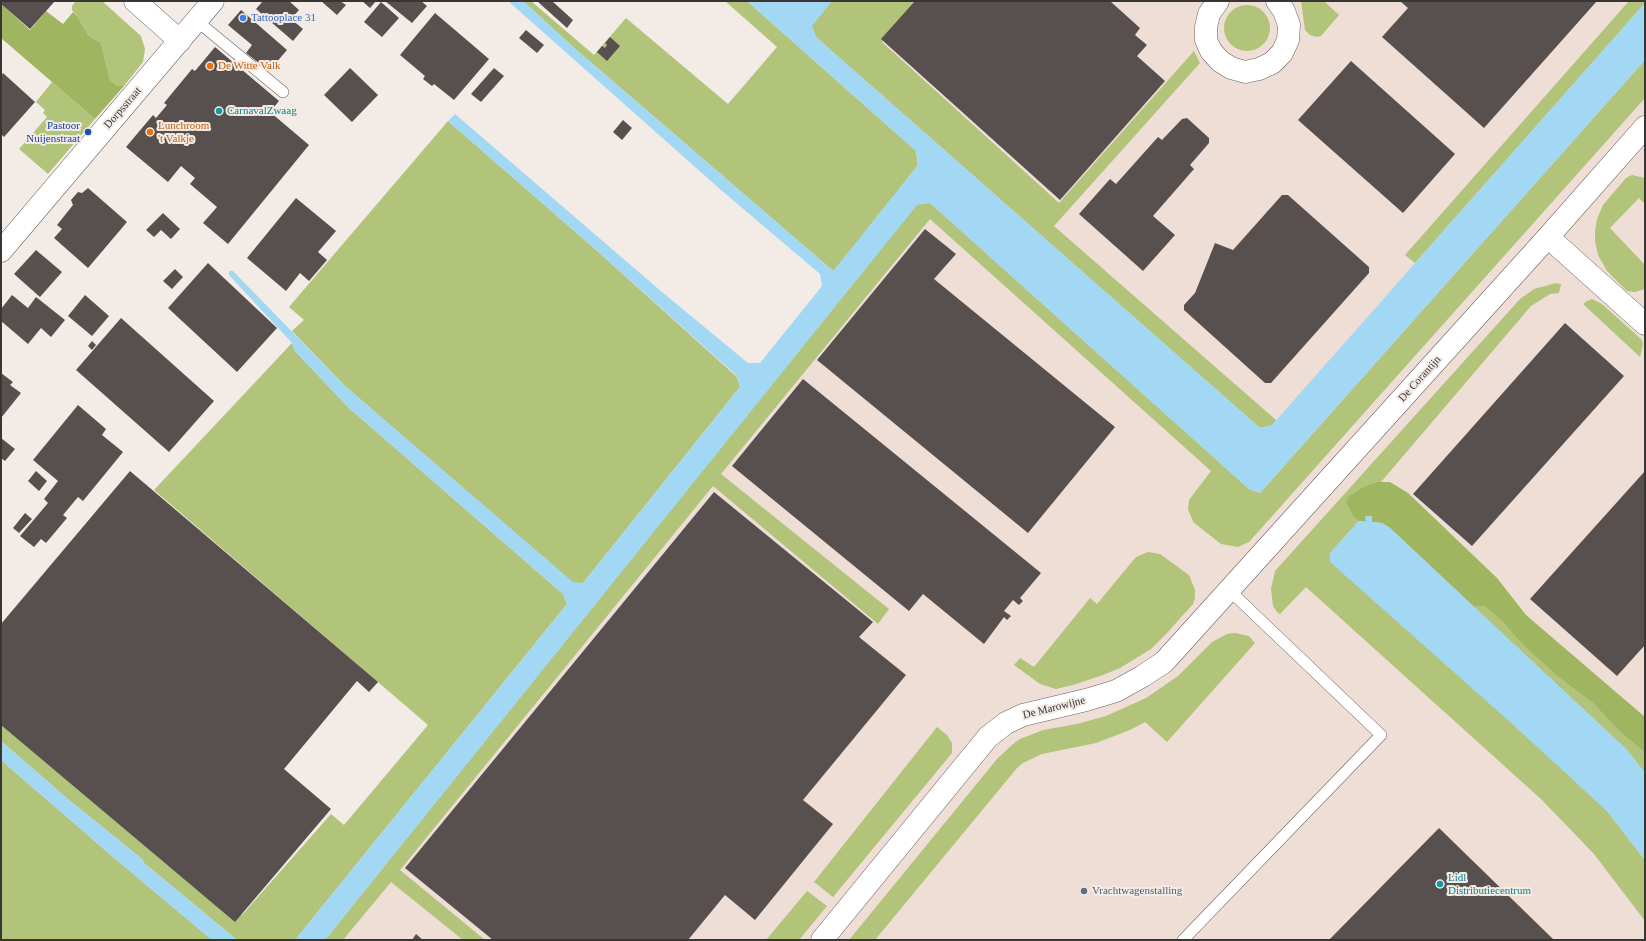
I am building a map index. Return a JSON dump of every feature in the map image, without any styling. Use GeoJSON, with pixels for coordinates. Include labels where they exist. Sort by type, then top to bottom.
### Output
{"type":"FeatureCollection","features":[{"type":"Feature","properties":{"kind":"street"},"geometry":{"type":"LineString","coordinates":[[135,1],[180,41]]}},
{"type":"Feature","properties":{"kind":"street","name":"Dorpsstraat"},"geometry":{"type":"LineString","coordinates":[[1,251],[213,1]]}},
{"type":"Feature","properties":{"kind":"street"},"geometry":{"type":"LineString","coordinates":[[1218,1],[1209,14],[1206,27],[1206,40],[1212,52],[1220,61],[1231,68],[1245,72],[1259,70],[1272,63],[1282,53],[1288,40],[1289,25],[1284,11],[1277,1]]}},
{"type":"Feature","properties":{"kind":"street","name":"De Corantijn"},"geometry":{"type":"LineString","coordinates":[[1292,521],[1645,127]]}},
{"type":"Feature","properties":{"kind":"street"},"geometry":{"type":"LineString","coordinates":[[1548,237],[1645,324]]}},
{"type":"Feature","properties":{"kind":"street","name":"De Marowijne"},"geometry":{"type":"LineString","coordinates":[[822,940],[988,737],[1006,723],[1022,715],[1086,700],[1116,691],[1164,662],[1292,521]]}},
{"type":"Feature","properties":{"kind":"lane"},"geometry":{"type":"LineString","coordinates":[[197,21],[282,92]]}},
{"type":"Feature","properties":{"kind":"lane"},"geometry":{"type":"LineString","coordinates":[[1183,940],[1381,734],[1229,590]]}},
{"type":"Feature","properties":{"kind":"shaded area"},"geometry":{"type":"Polygon","coordinates":[[[796,1],[1645,1],[1645,940],[300,940],[927,162],[817,62],[796,1]]]}},
{"type":"Feature","properties":{"kind":"green space"},"geometry":{"type":"Polygon","coordinates":[[[76,1],[102,1],[141,36],[145,49],[143,62],[124,86],[118,86],[110,80],[101,43],[88,35],[78,17],[72,10],[72,6],[76,1]]]}},
{"type":"Feature","properties":{"kind":"green space"},"geometry":{"type":"Polygon","coordinates":[[[523,1],[531,1],[594,55],[626,18],[728,104],[777,47],[725,1],[747,1],[916,151],[918,165],[835,270],[832,270],[572,46],[523,1]]]}},
{"type":"Feature","properties":{"kind":"green space"},"geometry":{"type":"Polygon","coordinates":[[[832,1],[917,1],[882,42],[1059,203],[1194,51],[1200,63],[1054,226],[1276,420],[1272,425],[1260,428],[816,37],[811,26],[832,1]]]}},
{"type":"Feature","properties":{"kind":"green space"},"geometry":{"type":"Polygon","coordinates":[[[1301,1],[1324,1],[1339,15],[1321,36],[1317,37],[1310,35],[1305,30],[1301,1]]]}},
{"type":"Feature","properties":{"kind":"green space"},"geometry":{"type":"Polygon","coordinates":[[[1629,1],[1645,1],[1645,3],[1415,263],[1405,255],[1629,1]]]}},
{"type":"Feature","properties":{"kind":"green space"},"geometry":{"type":"Polygon","coordinates":[[[1,4],[30,30],[46,11],[63,24],[73,12],[78,17],[88,35],[101,43],[110,80],[118,86],[124,86],[95,119],[1,38],[1,4]]]}},
{"type":"Feature","properties":{"kind":"green space"},"geometry":{"type":"Polygon","coordinates":[[[1252,5],[1264,11],[1269,19],[1269,37],[1264,45],[1256,50],[1242,51],[1230,45],[1225,37],[1224,23],[1230,11],[1238,6],[1252,5]]]}},
{"type":"Feature","properties":{"kind":"green space"},"geometry":{"type":"Polygon","coordinates":[[[1645,60],[1645,98],[1249,542],[1238,547],[1221,544],[1193,522],[1188,510],[1189,500],[1211,471],[930,219],[721,474],[889,609],[878,624],[713,486],[400,870],[485,940],[463,940],[391,882],[343,940],[325,940],[917,204],[930,203],[1249,489],[1260,493],[1645,60]]]}},
{"type":"Feature","properties":{"kind":"green space"},"geometry":{"type":"Polygon","coordinates":[[[52,82],[95,119],[48,174],[19,149],[47,117],[43,113],[45,110],[36,102],[52,82]]]}},
{"type":"Feature","properties":{"kind":"green space"},"geometry":{"type":"Polygon","coordinates":[[[448,121],[595,249],[737,377],[740,387],[583,583],[573,583],[345,386],[292,331],[304,320],[289,307],[448,121]]]}},
{"type":"Feature","properties":{"kind":"green space"},"geometry":{"type":"Polygon","coordinates":[[[1632,175],[1645,178],[1645,204],[1639,198],[1610,228],[1645,265],[1645,289],[1635,292],[1627,291],[1607,271],[1598,255],[1595,241],[1597,219],[1603,205],[1626,178],[1632,175]]]}},
{"type":"Feature","properties":{"kind":"green space"},"geometry":{"type":"Polygon","coordinates":[[[1556,283],[1561,284],[1559,293],[1550,294],[1531,306],[1381,482],[1361,488],[1350,495],[1354,517],[1359,521],[1330,553],[1607,811],[1645,860],[1645,921],[1594,854],[1542,800],[1306,587],[1280,614],[1273,606],[1271,589],[1275,571],[1520,299],[1534,289],[1556,283]]]}},
{"type":"Feature","properties":{"kind":"green space"},"geometry":{"type":"Polygon","coordinates":[[[1592,299],[1602,304],[1642,340],[1643,345],[1640,357],[1583,304],[1592,299]]]}},
{"type":"Feature","properties":{"kind":"green space"},"geometry":{"type":"Polygon","coordinates":[[[292,343],[295,351],[349,408],[563,594],[567,604],[295,940],[237,940],[144,863],[142,859],[69,800],[1,741],[1,711],[242,915],[331,814],[344,825],[428,725],[154,490],[292,343]]]}},
{"type":"Feature","properties":{"kind":"green space"},"geometry":{"type":"Polygon","coordinates":[[[1378,482],[1390,482],[1408,493],[1497,578],[1526,615],[1645,717],[1645,753],[1618,730],[1594,704],[1557,676],[1514,635],[1502,621],[1484,606],[1474,607],[1390,528],[1382,523],[1359,521],[1354,517],[1346,502],[1350,495],[1361,488],[1378,482]]]}},
{"type":"Feature","properties":{"kind":"green space"},"geometry":{"type":"Polygon","coordinates":[[[1148,552],[1160,554],[1189,575],[1195,590],[1193,604],[1151,649],[1120,668],[1073,685],[1056,689],[1040,684],[1014,665],[1020,658],[1034,667],[1090,598],[1097,604],[1136,557],[1148,552]]]}},
{"type":"Feature","properties":{"kind":"green space"},"geometry":{"type":"Polygon","coordinates":[[[1484,606],[1502,621],[1514,635],[1557,676],[1594,704],[1618,730],[1645,753],[1645,773],[1627,750],[1474,607],[1484,606]]]}},
{"type":"Feature","properties":{"kind":"green space"},"geometry":{"type":"Polygon","coordinates":[[[1235,633],[1249,636],[1255,643],[1167,742],[1145,722],[1130,730],[1096,743],[1042,754],[1023,763],[1017,768],[875,940],[849,940],[997,759],[1013,744],[1020,739],[1043,730],[1077,724],[1106,716],[1146,698],[1178,676],[1212,642],[1227,634],[1235,633]]]}},
{"type":"Feature","properties":{"kind":"green space"},"geometry":{"type":"Polygon","coordinates":[[[937,727],[947,735],[952,743],[952,753],[833,897],[814,882],[937,727]]]}},
{"type":"Feature","properties":{"kind":"green space"},"geometry":{"type":"Polygon","coordinates":[[[1,760],[112,856],[212,940],[1,940],[1,760]]]}},
{"type":"Feature","properties":{"kind":"green space"},"geometry":{"type":"Polygon","coordinates":[[[807,891],[827,906],[799,940],[766,940],[807,891]]]}},
{"type":"Feature","properties":{"kind":"water"},"geometry":{"type":"Polygon","coordinates":[[[508,1],[523,1],[572,46],[832,270],[834,270],[918,165],[916,151],[747,1],[832,1],[812,26],[816,37],[1260,428],[1272,425],[1645,3],[1645,60],[1260,493],[1249,489],[930,203],[917,205],[325,940],[295,940],[567,604],[563,594],[349,408],[295,351],[292,343],[229,275],[229,271],[233,271],[345,386],[573,582],[583,583],[740,387],[737,376],[595,249],[448,121],[455,114],[662,292],[748,363],[760,363],[822,286],[820,274],[721,190],[508,1]]]}},
{"type":"Feature","properties":{"kind":"water"},"geometry":{"type":"Polygon","coordinates":[[[1365,516],[1372,516],[1372,522],[1382,523],[1390,528],[1627,750],[1645,773],[1645,860],[1607,811],[1510,722],[1330,562],[1330,553],[1359,521],[1366,522],[1365,516]]]}},
{"type":"Feature","properties":{"kind":"water"},"geometry":{"type":"Polygon","coordinates":[[[1,741],[69,800],[142,859],[144,863],[237,940],[212,940],[112,856],[1,760],[1,741]]]}},
{"type":"Feature","properties":{"kind":"building"},"geometry":{"type":"Polygon","coordinates":[[[1,1],[55,1],[30,29],[1,4],[1,1]]]}},
{"type":"Feature","properties":{"kind":"building"},"geometry":{"type":"Polygon","coordinates":[[[263,1],[289,1],[299,10],[291,19],[303,29],[293,41],[256,9],[263,1]]]}},
{"type":"Feature","properties":{"kind":"building"},"geometry":{"type":"Polygon","coordinates":[[[321,1],[340,1],[346,5],[337,15],[321,1]]]}},
{"type":"Feature","properties":{"kind":"building"},"geometry":{"type":"Polygon","coordinates":[[[362,1],[376,1],[370,8],[362,1]]]}},
{"type":"Feature","properties":{"kind":"building"},"geometry":{"type":"Polygon","coordinates":[[[385,1],[421,1],[427,6],[412,23],[385,1]]]}},
{"type":"Feature","properties":{"kind":"building"},"geometry":{"type":"Polygon","coordinates":[[[537,1],[552,1],[573,20],[567,28],[537,1]]]}},
{"type":"Feature","properties":{"kind":"building"},"geometry":{"type":"Polygon","coordinates":[[[915,1],[1110,1],[1140,28],[1135,35],[1147,45],[1137,56],[1165,81],[1060,200],[881,39],[915,1]]]}},
{"type":"Feature","properties":{"kind":"building"},"geometry":{"type":"Polygon","coordinates":[[[1400,1],[1597,1],[1484,128],[1382,37],[1408,8],[1400,1]]]}},
{"type":"Feature","properties":{"kind":"building"},"geometry":{"type":"Polygon","coordinates":[[[381,2],[399,18],[382,37],[364,22],[381,2]]]}},
{"type":"Feature","properties":{"kind":"building"},"geometry":{"type":"Polygon","coordinates":[[[241,10],[287,50],[269,71],[246,53],[252,45],[228,25],[241,10]]]}},
{"type":"Feature","properties":{"kind":"building"},"geometry":{"type":"Polygon","coordinates":[[[435,13],[489,59],[454,100],[434,84],[432,86],[423,79],[425,76],[400,55],[435,13]]]}},
{"type":"Feature","properties":{"kind":"building"},"geometry":{"type":"Polygon","coordinates":[[[526,30],[544,45],[537,53],[519,38],[526,30]]]}},
{"type":"Feature","properties":{"kind":"building"},"geometry":{"type":"Polygon","coordinates":[[[610,37],[620,46],[607,61],[597,52],[602,46],[605,48],[607,45],[605,43],[610,37]]]}},
{"type":"Feature","properties":{"kind":"building"},"geometry":{"type":"Polygon","coordinates":[[[215,47],[279,101],[270,112],[309,145],[228,244],[203,223],[217,207],[190,184],[195,178],[181,166],[168,182],[126,147],[153,115],[156,118],[167,105],[164,103],[192,69],[195,71],[215,47]]]}},
{"type":"Feature","properties":{"kind":"building"},"geometry":{"type":"Polygon","coordinates":[[[1351,61],[1455,154],[1403,213],[1298,120],[1351,61]]]}},
{"type":"Feature","properties":{"kind":"building"},"geometry":{"type":"Polygon","coordinates":[[[350,68],[378,95],[352,122],[324,95],[350,68]]]}},
{"type":"Feature","properties":{"kind":"building"},"geometry":{"type":"Polygon","coordinates":[[[494,68],[504,76],[481,102],[471,94],[494,68]]]}},
{"type":"Feature","properties":{"kind":"building"},"geometry":{"type":"Polygon","coordinates":[[[3,73],[35,102],[4,137],[1,134],[1,76],[3,73]]]}},
{"type":"Feature","properties":{"kind":"building"},"geometry":{"type":"Polygon","coordinates":[[[1187,118],[1209,138],[1209,143],[1190,165],[1194,169],[1153,216],[1175,235],[1143,271],[1079,214],[1110,179],[1116,184],[1158,137],[1162,140],[1182,119],[1187,118]]]}},
{"type":"Feature","properties":{"kind":"building"},"geometry":{"type":"Polygon","coordinates":[[[623,120],[632,128],[622,140],[613,132],[623,120]]]}},
{"type":"Feature","properties":{"kind":"building"},"geometry":{"type":"Polygon","coordinates":[[[88,188],[127,222],[88,268],[54,238],[62,229],[57,225],[73,205],[71,200],[78,192],[82,193],[88,188]]]}},
{"type":"Feature","properties":{"kind":"building"},"geometry":{"type":"Polygon","coordinates":[[[1282,195],[1288,195],[1369,267],[1369,273],[1271,383],[1265,383],[1184,310],[1184,305],[1195,293],[1215,243],[1233,250],[1282,195]]]}},
{"type":"Feature","properties":{"kind":"building"},"geometry":{"type":"Polygon","coordinates":[[[296,198],[336,231],[318,252],[327,260],[309,281],[300,273],[286,291],[247,258],[296,198]]]}},
{"type":"Feature","properties":{"kind":"building"},"geometry":{"type":"Polygon","coordinates":[[[163,213],[180,229],[171,239],[161,230],[154,237],[146,230],[163,213]]]}},
{"type":"Feature","properties":{"kind":"building"},"geometry":{"type":"Polygon","coordinates":[[[925,229],[956,254],[934,279],[1115,427],[1028,533],[817,360],[925,229]]]}},
{"type":"Feature","properties":{"kind":"building"},"geometry":{"type":"Polygon","coordinates":[[[36,250],[62,272],[40,297],[14,274],[36,250]]]}},
{"type":"Feature","properties":{"kind":"building"},"geometry":{"type":"Polygon","coordinates":[[[208,263],[277,328],[237,372],[168,308],[208,263]]]}},
{"type":"Feature","properties":{"kind":"building"},"geometry":{"type":"Polygon","coordinates":[[[175,269],[183,277],[172,289],[163,281],[175,269]]]}},
{"type":"Feature","properties":{"kind":"building"},"geometry":{"type":"Polygon","coordinates":[[[12,295],[28,308],[36,297],[65,320],[51,337],[41,328],[28,344],[1,321],[1,309],[12,295]]]}},
{"type":"Feature","properties":{"kind":"building"},"geometry":{"type":"Polygon","coordinates":[[[85,295],[109,316],[92,336],[68,316],[85,295]]]}},
{"type":"Feature","properties":{"kind":"building"},"geometry":{"type":"Polygon","coordinates":[[[121,318],[214,401],[169,452],[76,370],[121,318]]]}},
{"type":"Feature","properties":{"kind":"building"},"geometry":{"type":"Polygon","coordinates":[[[1565,323],[1624,376],[1472,546],[1413,494],[1565,323]]]}},
{"type":"Feature","properties":{"kind":"building"},"geometry":{"type":"Polygon","coordinates":[[[92,341],[96,345],[92,350],[88,346],[92,341]]]}},
{"type":"Feature","properties":{"kind":"building"},"geometry":{"type":"Polygon","coordinates":[[[1,373],[13,382],[10,385],[21,393],[1,418],[1,373]]]}},
{"type":"Feature","properties":{"kind":"building"},"geometry":{"type":"Polygon","coordinates":[[[803,379],[1041,573],[1020,598],[1023,601],[1019,605],[1013,600],[1004,611],[1011,616],[1007,620],[1004,617],[984,644],[923,594],[909,611],[732,466],[803,379]]]}},
{"type":"Feature","properties":{"kind":"building"},"geometry":{"type":"Polygon","coordinates":[[[78,405],[106,429],[102,435],[123,452],[83,501],[78,497],[63,515],[67,518],[46,543],[41,539],[34,547],[20,536],[48,503],[44,499],[58,481],[33,460],[78,405]]]}},
{"type":"Feature","properties":{"kind":"building"},"geometry":{"type":"Polygon","coordinates":[[[1,438],[15,449],[5,461],[1,458],[1,438]]]}},
{"type":"Feature","properties":{"kind":"building"},"geometry":{"type":"Polygon","coordinates":[[[36,471],[47,481],[39,491],[28,481],[36,471]]]}},
{"type":"Feature","properties":{"kind":"building"},"geometry":{"type":"Polygon","coordinates":[[[130,471],[378,682],[369,692],[357,681],[284,769],[331,809],[235,922],[1,725],[1,624],[130,471]]]}},
{"type":"Feature","properties":{"kind":"building"},"geometry":{"type":"Polygon","coordinates":[[[1645,471],[1645,645],[1617,676],[1530,599],[1645,471]]]}},
{"type":"Feature","properties":{"kind":"building"},"geometry":{"type":"Polygon","coordinates":[[[714,492],[873,622],[859,637],[906,675],[803,800],[833,824],[755,920],[725,895],[688,940],[493,940],[405,868],[714,492]]]}},
{"type":"Feature","properties":{"kind":"building"},"geometry":{"type":"Polygon","coordinates":[[[25,513],[32,519],[19,533],[13,528],[25,513]]]}},
{"type":"Feature","properties":{"kind":"building","name":"Lidl Distributiecentrum"},"geometry":{"type":"Polygon","coordinates":[[[1439,828],[1554,940],[1329,940],[1439,828]]]}},
{"type":"Feature","properties":{"kind":"building"},"geometry":{"type":"Polygon","coordinates":[[[416,934],[423,940],[412,940],[416,934]]]}},
{"type":"Feature","properties":{"kind":"place","name":"Tattooplace 31"},"geometry":{"type":"Point","coordinates":[243,18]}},
{"type":"Feature","properties":{"kind":"place","name":"De Witte Valk"},"geometry":{"type":"Point","coordinates":[210,66]}},
{"type":"Feature","properties":{"kind":"place","name":"CarnavalZwaag"},"geometry":{"type":"Point","coordinates":[219,111]}},
{"type":"Feature","properties":{"kind":"place","name":"Pastoor Nuijenstraat"},"geometry":{"type":"Point","coordinates":[88,132]}},
{"type":"Feature","properties":{"kind":"place","name":"Lunchroom 't Valkje"},"geometry":{"type":"Point","coordinates":[150,132]}},
{"type":"Feature","properties":{"kind":"place","name":"Lidl Distributiecentrum"},"geometry":{"type":"Point","coordinates":[1440,884]}},
{"type":"Feature","properties":{"kind":"place","name":"Vrachtwagenstalling"},"geometry":{"type":"Point","coordinates":[1084,891]}}]}
